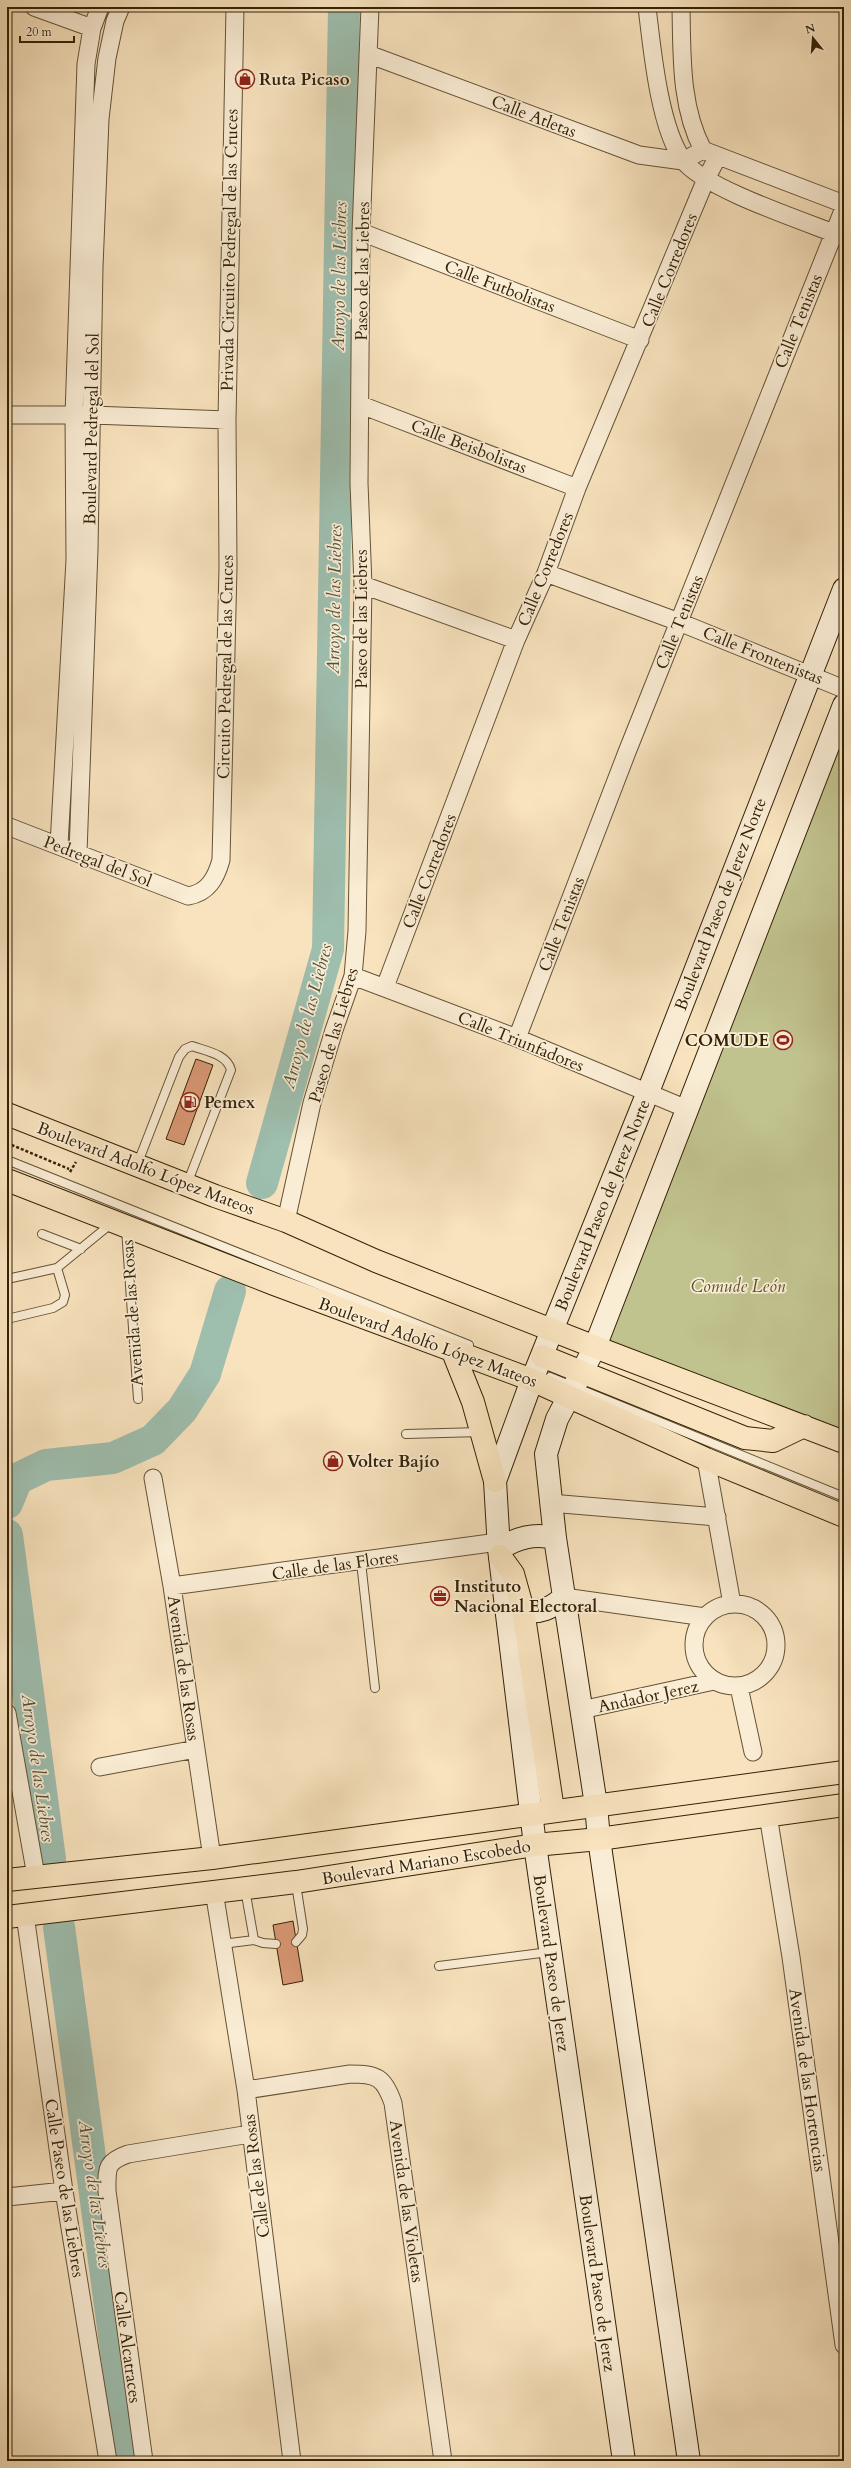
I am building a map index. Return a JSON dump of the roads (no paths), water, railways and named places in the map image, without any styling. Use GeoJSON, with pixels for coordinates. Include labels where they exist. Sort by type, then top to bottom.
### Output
{"type":"FeatureCollection","features":[{"type":"Feature","properties":{"kind":"main road","name":"Boulevard Paseo de Jerez Norte"},"geometry":{"type":"LineString","coordinates":[[552,1330],[648,1092],[809,673],[844,589]]}},
{"type":"Feature","properties":{"kind":"main road"},"geometry":{"type":"LineString","coordinates":[[689,2461],[599,1839],[596,1805],[550,1503],[546,1454],[557,1420],[595,1347],[844,705]]}},
{"type":"Feature","properties":{"kind":"main road","name":"Boulevard Adolfo López Mateos"},"geometry":{"type":"LineString","coordinates":[[7,1114],[186,1185],[286,1221],[376,1261],[595,1347],[844,1442]]}},
{"type":"Feature","properties":{"kind":"main road","name":"Boulevard Adolfo López Mateos"},"geometry":{"type":"LineString","coordinates":[[7,1180],[195,1254],[453,1352],[535,1369],[576,1386],[706,1459],[844,1516]]}},
{"type":"Feature","properties":{"kind":"main road","name":"Boulevard Paseo de Jerez"},"geometry":{"type":"LineString","coordinates":[[552,1330],[535,1369],[495,1481],[499,1549],[535,1845],[624,2461]]}},
{"type":"Feature","properties":{"kind":"main road"},"geometry":{"type":"LineString","coordinates":[[453,1352],[466,1380],[495,1481]]}},
{"type":"Feature","properties":{"kind":"main road"},"geometry":{"type":"LineString","coordinates":[[576,1386],[745,1438],[773,1441],[804,1426]]}},
{"type":"Feature","properties":{"kind":"main road"},"geometry":{"type":"LineString","coordinates":[[553,1810],[523,1610],[513,1574],[499,1549],[524,1537],[542,1535],[555,1538]]}},
{"type":"Feature","properties":{"kind":"main road"},"geometry":{"type":"LineString","coordinates":[[523,1610],[531,1612],[543,1610],[564,1596]]}},
{"type":"Feature","properties":{"kind":"main road","name":"Boulevard Mariano Escobedo"},"geometry":{"type":"LineString","coordinates":[[7,1880],[212,1858],[553,1810],[844,1772]]}},
{"type":"Feature","properties":{"kind":"main road","name":"Boulevard Mariano Escobedo"},"geometry":{"type":"LineString","coordinates":[[16,1916],[296,1882],[535,1845],[599,1839],[844,1805]]}},
{"type":"Feature","properties":{"kind":"street"},"geometry":{"type":"LineString","coordinates":[[34,7],[92,28]]}},
{"type":"Feature","properties":{"kind":"street","name":"Boulevard Pedregal del Sol"},"geometry":{"type":"LineString","coordinates":[[59,845],[75,560],[74,415],[86,64],[92,28],[100,7]]}},
{"type":"Feature","properties":{"kind":"street","name":"Boulevard Pedregal del Sol"},"geometry":{"type":"LineString","coordinates":[[78,853],[92,415],[94,274],[100,119],[107,58],[115,21],[121,7]]}},
{"type":"Feature","properties":{"kind":"street","name":"Privada Circuito Pedregal de las Cruces"},"geometry":{"type":"LineString","coordinates":[[227,420],[235,7]]}},
{"type":"Feature","properties":{"kind":"street","name":"Paseo de las Liebres"},"geometry":{"type":"LineString","coordinates":[[286,1221],[312,1103],[334,1030],[353,976],[359,860],[363,586],[359,483],[361,405],[360,232],[370,7]]}},
{"type":"Feature","properties":{"kind":"street"},"geometry":{"type":"LineString","coordinates":[[647,7],[662,105],[675,146],[683,161],[695,173],[730,191],[839,235]]}},
{"type":"Feature","properties":{"kind":"street"},"geometry":{"type":"LineString","coordinates":[[681,7],[687,102],[694,133],[710,153],[844,204]]}},
{"type":"Feature","properties":{"kind":"street","name":"Calle Atletas"},"geometry":{"type":"LineString","coordinates":[[368,54],[633,153],[683,161]]}},
{"type":"Feature","properties":{"kind":"street"},"geometry":{"type":"LineString","coordinates":[[683,161],[710,153]]}},
{"type":"Feature","properties":{"kind":"street","name":"Calle Corredores"},"geometry":{"type":"LineString","coordinates":[[385,987],[516,640],[546,573],[577,488],[706,179],[710,153]]}},
{"type":"Feature","properties":{"kind":"street","name":"Calle Tenistas"},"geometry":{"type":"LineString","coordinates":[[517,1038],[679,622],[839,235],[844,208]]}},
{"type":"Feature","properties":{"kind":"street","name":"Calle Futbolistas"},"geometry":{"type":"LineString","coordinates":[[360,232],[640,340]]}},
{"type":"Feature","properties":{"kind":"street","name":"Calle Beisbolistas"},"geometry":{"type":"LineString","coordinates":[[361,405],[577,488]]}},
{"type":"Feature","properties":{"kind":"street"},"geometry":{"type":"LineString","coordinates":[[7,415],[92,415],[227,420]]}},
{"type":"Feature","properties":{"kind":"street","name":"Circuito Pedregal de las Cruces"},"geometry":{"type":"LineString","coordinates":[[188,896],[203,891],[211,884],[221,860],[228,567],[227,420]]}},
{"type":"Feature","properties":{"kind":"street","name":"Calle Frontenistas"},"geometry":{"type":"LineString","coordinates":[[546,573],[679,622],[809,673],[844,689]]}},
{"type":"Feature","properties":{"kind":"street"},"geometry":{"type":"LineString","coordinates":[[363,586],[516,640]]}},
{"type":"Feature","properties":{"kind":"street","name":"Pedregal del Sol"},"geometry":{"type":"LineString","coordinates":[[7,826],[188,896]]}},
{"type":"Feature","properties":{"kind":"street","name":"Calle Triunfadores"},"geometry":{"type":"LineString","coordinates":[[353,976],[517,1038],[687,1109]]}},
{"type":"Feature","properties":{"kind":"street"},"geometry":{"type":"LineString","coordinates":[[706,1459],[732,1604]]}},
{"type":"Feature","properties":{"kind":"street","name":"Avenida de las Rosas"},"geometry":{"type":"LineString","coordinates":[[153,1478],[172,1586],[212,1858]]}},
{"type":"Feature","properties":{"kind":"street"},"geometry":{"type":"LineString","coordinates":[[550,1503],[717,1517]]}},
{"type":"Feature","properties":{"kind":"street","name":"Calle de las Flores"},"geometry":{"type":"LineString","coordinates":[[172,1586],[361,1562],[499,1549]]}},
{"type":"Feature","properties":{"kind":"street"},"geometry":{"type":"LineString","coordinates":[[564,1596],[705,1617]]}},
{"type":"Feature","properties":{"kind":"street"},"geometry":{"type":"LineString","coordinates":[[732,1604],[753,1608],[759,1612],[770,1622],[777,1642],[773,1663],[759,1679],[739,1687],[726,1686],[714,1681],[701,1669],[694,1652],[696,1633],[705,1617],[717,1608],[732,1604]]}},
{"type":"Feature","properties":{"kind":"street","name":"Andador Jerez"},"geometry":{"type":"LineString","coordinates":[[581,1710],[714,1681]]}},
{"type":"Feature","properties":{"kind":"street"},"geometry":{"type":"LineString","coordinates":[[739,1687],[753,1752]]}},
{"type":"Feature","properties":{"kind":"street"},"geometry":{"type":"LineString","coordinates":[[7,1713],[36,1876]]}},
{"type":"Feature","properties":{"kind":"street"},"geometry":{"type":"LineString","coordinates":[[100,1767],[196,1749]]}},
{"type":"Feature","properties":{"kind":"street","name":"Avenida de las Hortencias"},"geometry":{"type":"LineString","coordinates":[[768,1815],[792,1957],[844,2345]]}},
{"type":"Feature","properties":{"kind":"street","name":"Calle de las Rosas"},"geometry":{"type":"LineString","coordinates":[[214,1891],[246,2090],[250,2134],[292,2461]]}},
{"type":"Feature","properties":{"kind":"street","name":"Calle Paseo de las Liebres"},"geometry":{"type":"LineString","coordinates":[[16,1916],[64,2191],[108,2461]]}},
{"type":"Feature","properties":{"kind":"street","name":"Avenida de las Violetas"},"geometry":{"type":"LineString","coordinates":[[246,2090],[350,2074],[367,2074],[380,2078],[388,2088],[393,2102],[443,2461]]}},
{"type":"Feature","properties":{"kind":"street","name":"Calle Alcatraces"},"geometry":{"type":"LineString","coordinates":[[144,2461],[107,2191],[107,2169],[113,2159],[128,2154],[250,2134]]}},
{"type":"Feature","properties":{"kind":"street"},"geometry":{"type":"LineString","coordinates":[[7,2197],[64,2191]]}},
{"type":"Feature","properties":{"kind":"lane"},"geometry":{"type":"LineString","coordinates":[[136,1165],[179,1057],[185,1049],[192,1046],[224,1058],[230,1064],[231,1070],[186,1185]]}},
{"type":"Feature","properties":{"kind":"lane"},"geometry":{"type":"LineString","coordinates":[[7,1160],[478,1349]]}},
{"type":"Feature","properties":{"kind":"lane"},"geometry":{"type":"LineString","coordinates":[[7,1279],[57,1268],[81,1249],[120,1224]]}},
{"type":"Feature","properties":{"kind":"lane","name":"Avenida de las Rosas"},"geometry":{"type":"LineString","coordinates":[[120,1224],[138,1399]]}},
{"type":"Feature","properties":{"kind":"lane"},"geometry":{"type":"LineString","coordinates":[[42,1234],[81,1249]]}},
{"type":"Feature","properties":{"kind":"lane"},"geometry":{"type":"LineString","coordinates":[[7,1319],[53,1308],[63,1302],[65,1295],[57,1268]]}},
{"type":"Feature","properties":{"kind":"lane"},"geometry":{"type":"LineString","coordinates":[[576,1386],[844,1497]]}},
{"type":"Feature","properties":{"kind":"lane"},"geometry":{"type":"LineString","coordinates":[[406,1434],[482,1432]]}},
{"type":"Feature","properties":{"kind":"lane"},"geometry":{"type":"LineString","coordinates":[[361,1562],[375,1688]]}},
{"type":"Feature","properties":{"kind":"lane"},"geometry":{"type":"LineString","coordinates":[[296,1882],[303,1929],[302,1935],[296,1942]]}},
{"type":"Feature","properties":{"kind":"lane"},"geometry":{"type":"LineString","coordinates":[[245,1888],[254,1940]]}},
{"type":"Feature","properties":{"kind":"lane"},"geometry":{"type":"LineString","coordinates":[[222,1944],[254,1940],[263,1944],[276,1944]]}},
{"type":"Feature","properties":{"kind":"lane"},"geometry":{"type":"LineString","coordinates":[[438,1966],[550,1952]]}},
{"type":"Feature","properties":{"kind":"waterway","name":"Arroyo de las Liebres"},"geometry":{"type":"LineString","coordinates":[[262,1183],[328,949],[344,7]]}},
{"type":"Feature","properties":{"kind":"waterway","name":"Arroyo de las Liebres"},"geometry":{"type":"LineString","coordinates":[[7,1503],[17,1479],[46,1465],[113,1458],[153,1440],[182,1410],[205,1374],[230,1291]]}},
{"type":"Feature","properties":{"kind":"waterway","name":"Arroyo de las Liebres"},"geometry":{"type":"LineString","coordinates":[[7,1535],[50,1859]]}},
{"type":"Feature","properties":{"kind":"waterway","name":"Arroyo de las Liebres"},"geometry":{"type":"LineString","coordinates":[[59,1927],[131,2461]]}},
{"type":"Feature","properties":{"kind":"place","name":"Ruta Picaso"},"geometry":{"type":"Point","coordinates":[245,79]}},
{"type":"Feature","properties":{"kind":"place","name":"COMUDE"},"geometry":{"type":"Point","coordinates":[783,1040]}},
{"type":"Feature","properties":{"kind":"place","name":"Pemex"},"geometry":{"type":"Point","coordinates":[190,1102]}},
{"type":"Feature","properties":{"kind":"place","name":"Volter Bajío"},"geometry":{"type":"Point","coordinates":[333,1461]}},
{"type":"Feature","properties":{"kind":"place","name":"Instituto Nacional Electoral"},"geometry":{"type":"Point","coordinates":[440,1596]}},
{"type":"Feature","properties":{"kind":"park label","name":"Comude León"},"geometry":{"type":"Point","coordinates":[738,1286]}}]}
